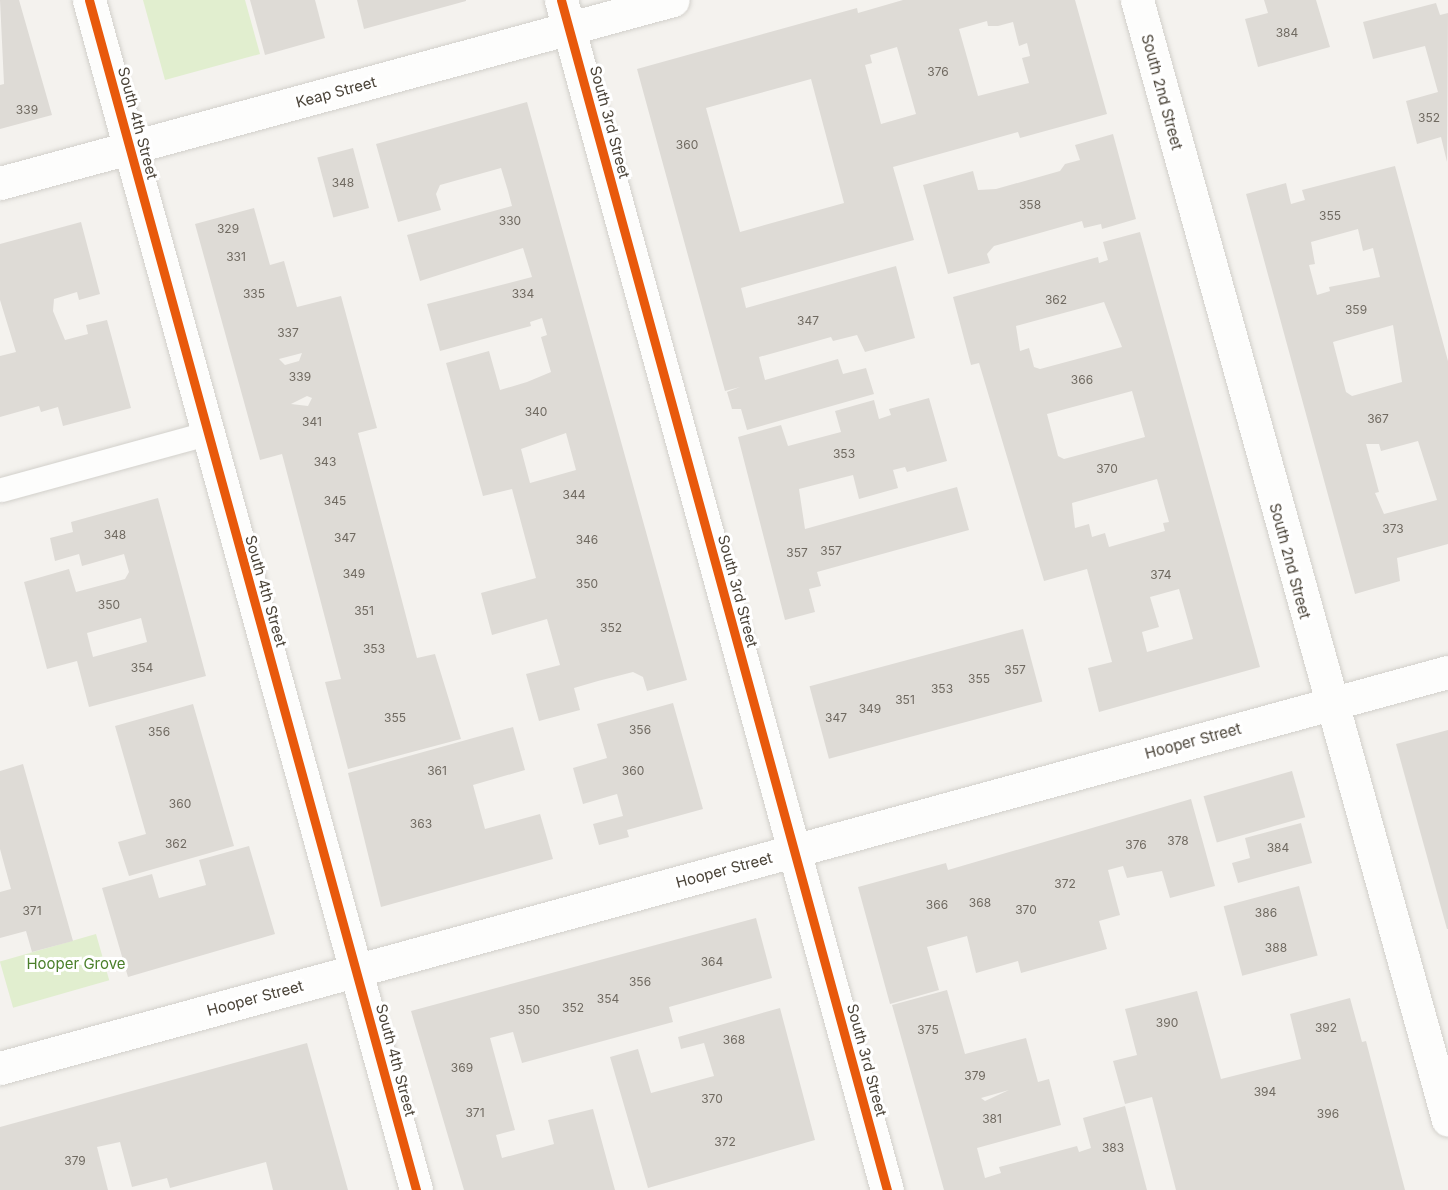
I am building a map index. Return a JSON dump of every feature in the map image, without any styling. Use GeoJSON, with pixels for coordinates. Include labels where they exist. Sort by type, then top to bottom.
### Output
{"type":"FeatureCollection","features":[{"type":"Feature","properties":{"kind":"street","name":"South 4th Street"},"geometry":{"type":"LineString","coordinates":[[89,0],[416,1190]]}},
{"type":"Feature","properties":{"kind":"street","name":"Keap Street"},"geometry":{"type":"LineString","coordinates":[[0,183],[128,147],[565,14],[673,0]]}},
{"type":"Feature","properties":{"kind":"street","name":"South 2nd Street"},"geometry":{"type":"LineString","coordinates":[[1137,0],[1330,704],[1448,1120]]}},
{"type":"Feature","properties":{"kind":"street","name":"South 3rd Street"},"geometry":{"type":"LineString","coordinates":[[565,14],[887,1190]]}},
{"type":"Feature","properties":{"kind":"street","name":"Hooper Street"},"geometry":{"type":"LineString","coordinates":[[0,1068],[1448,672]]}},
{"type":"Feature","properties":{"kind":"lane"},"geometry":{"type":"LineString","coordinates":[[2,490],[207,434]]}},
{"type":"Feature","properties":{"kind":"green space"},"geometry":{"type":"Polygon","coordinates":[[[143,0],[245,0],[260,54],[165,80],[143,0]]]}},
{"type":"Feature","properties":{"kind":"green space","name":"Hooper Grove"},"geometry":{"type":"Polygon","coordinates":[[[96,934],[109,980],[13,1008],[0,962],[96,934]]]}},
{"type":"Feature","properties":{"kind":"building"},"geometry":{"type":"Polygon","coordinates":[[[0,0],[19,0],[52,115],[0,129],[0,85],[4,84],[0,0]]]}},
{"type":"Feature","properties":{"kind":"building"},"geometry":{"type":"Polygon","coordinates":[[[250,0],[315,0],[325,38],[265,55],[250,0]]]}},
{"type":"Feature","properties":{"kind":"building"},"geometry":{"type":"Polygon","coordinates":[[[357,0],[466,0],[466,1],[364,29],[357,0]]]}},
{"type":"Feature","properties":{"kind":"building"},"geometry":{"type":"Polygon","coordinates":[[[903,0],[1075,0],[1107,114],[1020,138],[1018,132],[893,167],[914,240],[741,288],[746,308],[896,266],[915,338],[865,352],[857,335],[833,341],[831,337],[759,357],[765,380],[838,359],[843,374],[866,368],[874,394],[747,430],[741,409],[732,409],[727,392],[740,387],[725,391],[637,69],[857,8],[858,13],[903,0]],[[987,21],[959,29],[978,96],[1029,83],[1022,58],[1030,56],[1027,43],[1019,46],[1013,22],[988,26],[987,21]],[[897,47],[870,55],[872,63],[865,65],[881,124],[916,114],[897,47]],[[811,79],[706,108],[740,232],[844,203],[811,79]]]}},
{"type":"Feature","properties":{"kind":"building"},"geometry":{"type":"Polygon","coordinates":[[[1264,0],[1316,0],[1330,47],[1258,67],[1245,19],[1268,13],[1264,0]]]}},
{"type":"Feature","properties":{"kind":"building"},"geometry":{"type":"Polygon","coordinates":[[[1436,3],[1440,15],[1448,13],[1447,162],[1441,137],[1417,144],[1406,101],[1438,92],[1425,46],[1373,59],[1363,22],[1436,3]]]}},
{"type":"Feature","properties":{"kind":"building"},"geometry":{"type":"Polygon","coordinates":[[[527,102],[687,680],[647,691],[643,677],[633,672],[598,681],[574,688],[580,710],[539,721],[526,674],[560,665],[547,619],[492,635],[481,593],[536,578],[512,489],[483,496],[446,363],[489,351],[500,390],[551,372],[541,337],[547,335],[542,318],[530,322],[531,326],[440,351],[427,304],[532,277],[523,248],[420,281],[407,235],[512,206],[508,191],[501,168],[440,185],[436,194],[441,210],[398,222],[376,144],[527,102]],[[566,433],[521,449],[530,483],[576,470],[566,433]]]}},
{"type":"Feature","properties":{"kind":"building"},"geometry":{"type":"Polygon","coordinates":[[[1113,134],[1136,219],[1102,229],[1101,224],[1084,228],[1082,221],[994,246],[987,254],[990,263],[948,274],[923,185],[973,171],[978,190],[996,189],[1060,171],[1065,164],[1080,160],[1075,145],[1113,134]]]}},
{"type":"Feature","properties":{"kind":"building"},"geometry":{"type":"Polygon","coordinates":[[[353,148],[369,208],[333,217],[317,158],[353,148]]]}},
{"type":"Feature","properties":{"kind":"building"},"geometry":{"type":"Polygon","coordinates":[[[1395,166],[1448,361],[1448,544],[1397,558],[1400,581],[1355,594],[1246,194],[1286,183],[1291,204],[1305,200],[1302,190],[1395,166]],[[1358,229],[1311,242],[1315,264],[1309,265],[1317,295],[1330,291],[1329,287],[1380,277],[1373,248],[1363,251],[1358,229]],[[1393,325],[1333,342],[1346,392],[1352,396],[1402,382],[1393,325]],[[1418,441],[1381,451],[1379,444],[1366,444],[1379,492],[1375,493],[1384,514],[1437,500],[1418,441]]]}},
{"type":"Feature","properties":{"kind":"building"},"geometry":{"type":"Polygon","coordinates":[[[254,208],[270,265],[284,261],[297,307],[341,296],[377,428],[358,433],[417,658],[435,654],[461,739],[348,769],[325,682],[341,679],[282,454],[260,460],[195,224],[254,208]],[[302,353],[279,359],[285,365],[299,361],[302,353]],[[307,396],[291,404],[308,406],[312,398],[307,396]]]}},
{"type":"Feature","properties":{"kind":"building"},"geometry":{"type":"Polygon","coordinates":[[[81,222],[100,294],[79,300],[77,292],[54,299],[53,311],[65,340],[88,334],[86,325],[107,320],[131,408],[63,426],[58,407],[41,412],[39,406],[0,417],[0,356],[16,352],[0,300],[0,244],[81,222]]]}},
{"type":"Feature","properties":{"kind":"building"},"geometry":{"type":"Polygon","coordinates":[[[1140,232],[1260,667],[1099,712],[1088,668],[1112,662],[1087,569],[1044,581],[979,363],[971,365],[953,297],[1098,257],[1099,263],[1108,260],[1103,242],[1140,232]],[[1104,302],[1016,326],[1020,351],[1029,348],[1034,367],[1040,369],[1122,347],[1104,302]],[[1132,391],[1047,414],[1058,456],[1064,459],[1145,437],[1132,391]],[[1157,479],[1072,503],[1075,528],[1089,524],[1092,537],[1105,533],[1109,547],[1165,531],[1163,523],[1169,522],[1157,479]],[[1179,589],[1150,597],[1159,627],[1142,632],[1147,652],[1193,639],[1179,589]]]}},
{"type":"Feature","properties":{"kind":"building"},"geometry":{"type":"Polygon","coordinates":[[[929,398],[947,461],[907,472],[905,467],[893,470],[898,488],[859,499],[853,475],[799,489],[805,529],[957,487],[969,530],[817,572],[821,586],[809,589],[815,612],[785,620],[738,437],[781,425],[788,446],[841,432],[835,411],[874,400],[879,419],[891,415],[889,409],[929,398]]]}},
{"type":"Feature","properties":{"kind":"building"},"geometry":{"type":"Polygon","coordinates":[[[158,498],[206,676],[89,707],[77,661],[47,669],[24,582],[69,569],[76,592],[125,579],[129,572],[124,554],[82,566],[79,554],[55,561],[50,538],[73,532],[71,522],[158,498]],[[141,618],[87,633],[93,657],[147,642],[141,618]]]}},
{"type":"Feature","properties":{"kind":"building"},"geometry":{"type":"Polygon","coordinates":[[[1023,629],[1042,701],[829,759],[810,686],[1023,629]]]}},
{"type":"Feature","properties":{"kind":"building"},"geometry":{"type":"Polygon","coordinates":[[[673,703],[703,809],[627,830],[629,837],[599,845],[593,824],[623,816],[617,794],[583,804],[573,768],[607,758],[597,724],[673,703]]]}},
{"type":"Feature","properties":{"kind":"building"},"geometry":{"type":"Polygon","coordinates":[[[193,704],[234,846],[129,876],[118,842],[146,834],[115,726],[193,704]]]}},
{"type":"Feature","properties":{"kind":"building"},"geometry":{"type":"Polygon","coordinates":[[[513,727],[525,770],[473,785],[485,829],[540,814],[553,859],[381,907],[348,773],[513,727]]]}},
{"type":"Feature","properties":{"kind":"building"},"geometry":{"type":"Polygon","coordinates":[[[1448,730],[1448,929],[1447,929],[1396,744],[1448,730]]]}},
{"type":"Feature","properties":{"kind":"building"},"geometry":{"type":"Polygon","coordinates":[[[23,764],[73,941],[32,952],[26,931],[0,938],[0,892],[11,889],[0,849],[0,771],[23,764]]]}},
{"type":"Feature","properties":{"kind":"building"},"geometry":{"type":"Polygon","coordinates":[[[1292,771],[1305,817],[1217,842],[1204,796],[1292,771]]]}},
{"type":"Feature","properties":{"kind":"building"},"geometry":{"type":"Polygon","coordinates":[[[1191,799],[1215,886],[1170,898],[1162,871],[1127,878],[1123,866],[1108,870],[1120,915],[1099,921],[1107,949],[1021,973],[1018,961],[976,973],[967,936],[927,947],[939,990],[890,1004],[858,887],[946,863],[948,870],[1191,799]]]}},
{"type":"Feature","properties":{"kind":"building"},"geometry":{"type":"Polygon","coordinates":[[[1301,823],[1312,863],[1238,883],[1232,863],[1250,858],[1245,838],[1301,823]]]}},
{"type":"Feature","properties":{"kind":"building"},"geometry":{"type":"Polygon","coordinates":[[[249,846],[275,934],[128,977],[102,888],[152,874],[159,898],[206,885],[199,860],[249,846]]]}},
{"type":"Feature","properties":{"kind":"building"},"geometry":{"type":"Polygon","coordinates":[[[1299,886],[1318,956],[1242,976],[1224,906],[1299,886]]]}},
{"type":"Feature","properties":{"kind":"building"},"geometry":{"type":"Polygon","coordinates":[[[756,918],[772,978],[669,1007],[673,1022],[522,1063],[513,1032],[490,1038],[515,1130],[496,1135],[502,1158],[554,1144],[548,1120],[593,1109],[615,1190],[464,1190],[411,1011],[756,918]]]}},
{"type":"Feature","properties":{"kind":"building"},"geometry":{"type":"Polygon","coordinates":[[[947,990],[965,1054],[1026,1038],[1038,1082],[1049,1079],[1061,1125],[977,1148],[985,1178],[1001,1173],[999,1167],[1077,1146],[1079,1152],[1091,1148],[1083,1118],[1125,1106],[1147,1190],[944,1190],[892,1005],[947,990]],[[1009,1090],[981,1098],[985,1101],[1009,1090]]]}},
{"type":"Feature","properties":{"kind":"building"},"geometry":{"type":"Polygon","coordinates":[[[1197,991],[1221,1079],[1301,1059],[1290,1014],[1350,998],[1362,1042],[1366,1041],[1405,1190],[1176,1190],[1152,1097],[1125,1104],[1113,1061],[1137,1055],[1125,1009],[1197,991]]]}},
{"type":"Feature","properties":{"kind":"building"},"geometry":{"type":"Polygon","coordinates":[[[780,1008],[815,1140],[648,1188],[610,1057],[638,1049],[651,1093],[714,1076],[704,1043],[681,1049],[678,1037],[780,1008]]]}},
{"type":"Feature","properties":{"kind":"building"},"geometry":{"type":"Polygon","coordinates":[[[307,1043],[348,1190],[273,1190],[266,1162],[170,1188],[167,1178],[132,1187],[120,1142],[97,1147],[108,1190],[0,1190],[0,1127],[307,1043]]]}},
{"type":"Feature","properties":{"kind":"cycle path"},"geometry":{"type":"LineString","coordinates":[[89,0],[416,1190]]}},
{"type":"Feature","properties":{"kind":"cycle path"},"geometry":{"type":"LineString","coordinates":[[561,0],[887,1190]]}}]}
